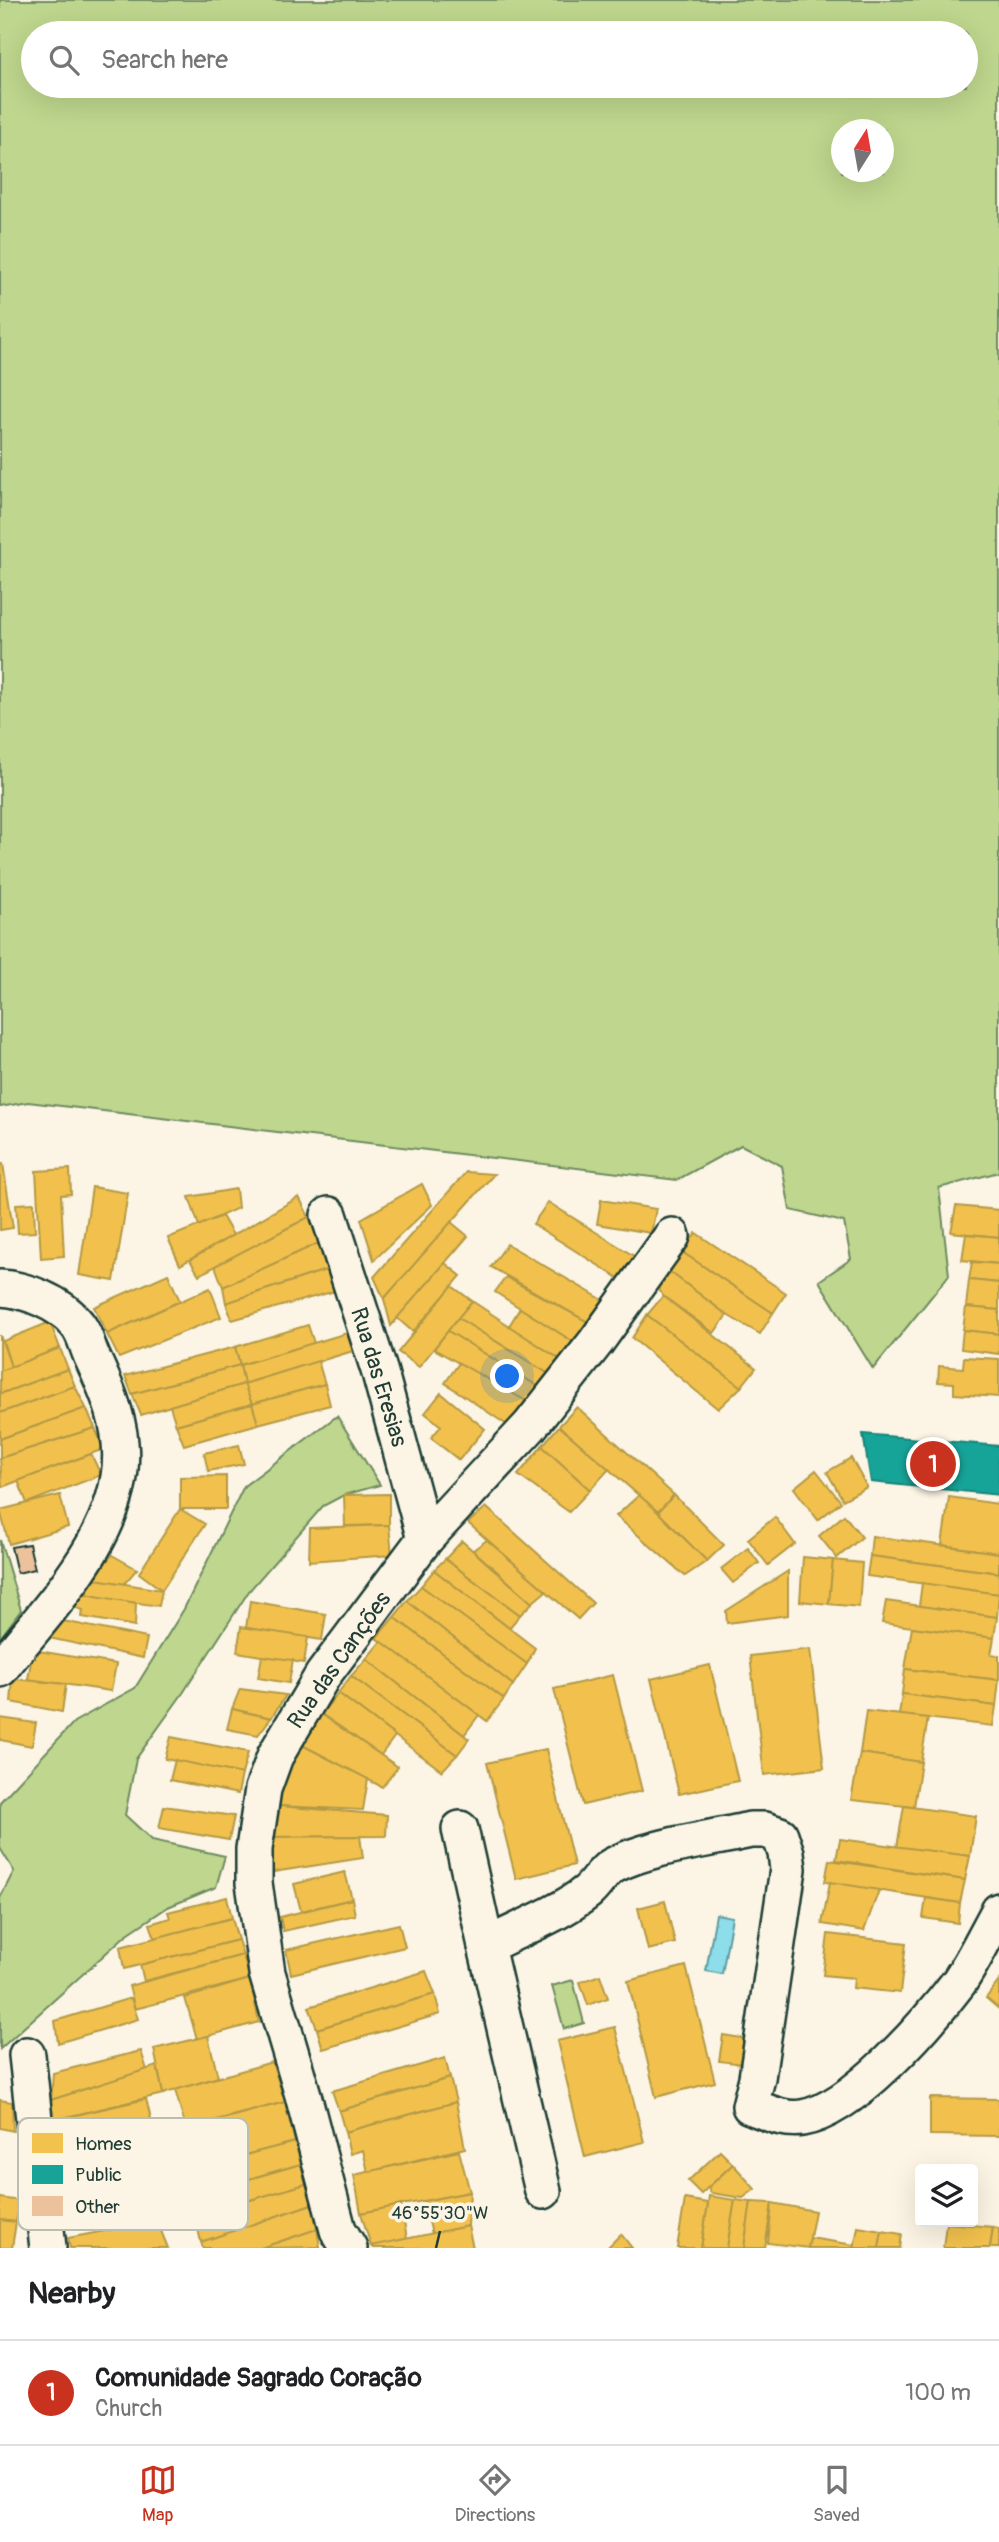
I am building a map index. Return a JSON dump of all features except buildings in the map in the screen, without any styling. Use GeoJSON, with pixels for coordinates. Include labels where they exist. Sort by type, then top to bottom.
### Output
{"type":"FeatureCollection","features":[{"type":"Feature","properties":{"kind":"street","name":"Rua das Eresias"},"geometry":{"type":"LineString","coordinates":[[329,1215],[380,1374],[425,1539]]}},
{"type":"Feature","properties":{"kind":"street","name":"Rua das Canções"},"geometry":{"type":"LineString","coordinates":[[349,2248],[338,2230],[303,2095],[267,1973],[254,1884],[257,1818],[263,1789],[275,1756],[323,1675],[425,1539],[530,1426],[596,1342],[672,1236]]}},
{"type":"Feature","properties":{"kind":"street"},"geometry":{"type":"LineString","coordinates":[[0,1288],[38,1296],[77,1323],[100,1375],[120,1442],[120,1472],[113,1506],[99,1534],[80,1567],[0,1669]]}},
{"type":"Feature","properties":{"kind":"street"},"geometry":{"type":"LineString","coordinates":[[460,1829],[543,2191]]}},
{"type":"Feature","properties":{"kind":"street"},"geometry":{"type":"LineString","coordinates":[[486,1946],[574,1901],[591,1888],[610,1866],[626,1859],[750,1830],[765,1830],[780,1835],[788,1868],[757,2078],[750,2106],[786,2119],[803,2118],[825,2111],[853,2094],[875,2075],[960,1980],[999,1911]]}},
{"type":"Feature","properties":{"kind":"street"},"geometry":{"type":"LineString","coordinates":[[27,2055],[34,2118]]}},
{"type":"Feature","properties":{"kind":"street"},"geometry":{"type":"LineString","coordinates":[[46,2230],[48,2248]]}},
{"type":"Feature","properties":{"kind":"green space"},"geometry":{"type":"Polygon","coordinates":[[[0,0],[999,0],[999,1172],[939,1188],[949,1275],[873,1369],[819,1281],[851,1259],[844,1222],[790,1210],[782,1166],[741,1145],[677,1180],[28,1102],[0,1107],[0,0]]]}},
{"type":"Feature","properties":{"kind":"green space"},"geometry":{"type":"Polygon","coordinates":[[[337,1416],[380,1485],[344,1495],[323,1506],[249,1591],[183,1693],[136,1759],[125,1815],[152,1840],[225,1856],[216,1887],[168,1907],[126,1935],[0,2049],[0,1898],[14,1871],[0,1848],[0,1802],[74,1722],[135,1688],[184,1609],[244,1486],[337,1416]]]}},
{"type":"Feature","properties":{"kind":"green space"},"geometry":{"type":"Polygon","coordinates":[[[0,1540],[21,1610],[0,1638],[0,1540]]]}},
{"type":"Feature","properties":{"kind":"green space"},"geometry":{"type":"Polygon","coordinates":[[[573,1980],[584,2023],[564,2029],[552,1986],[573,1980]]]}},
{"type":"Feature","properties":{"kind":"water"},"geometry":{"type":"Polygon","coordinates":[[[716,1914],[732,1917],[722,1974],[706,1971],[716,1914]]]}},
{"type":"Feature","properties":{"kind":"place","name":"Comunidade Sagrado Coração"},"geometry":{"type":"Point","coordinates":[933,1464]}}]}
